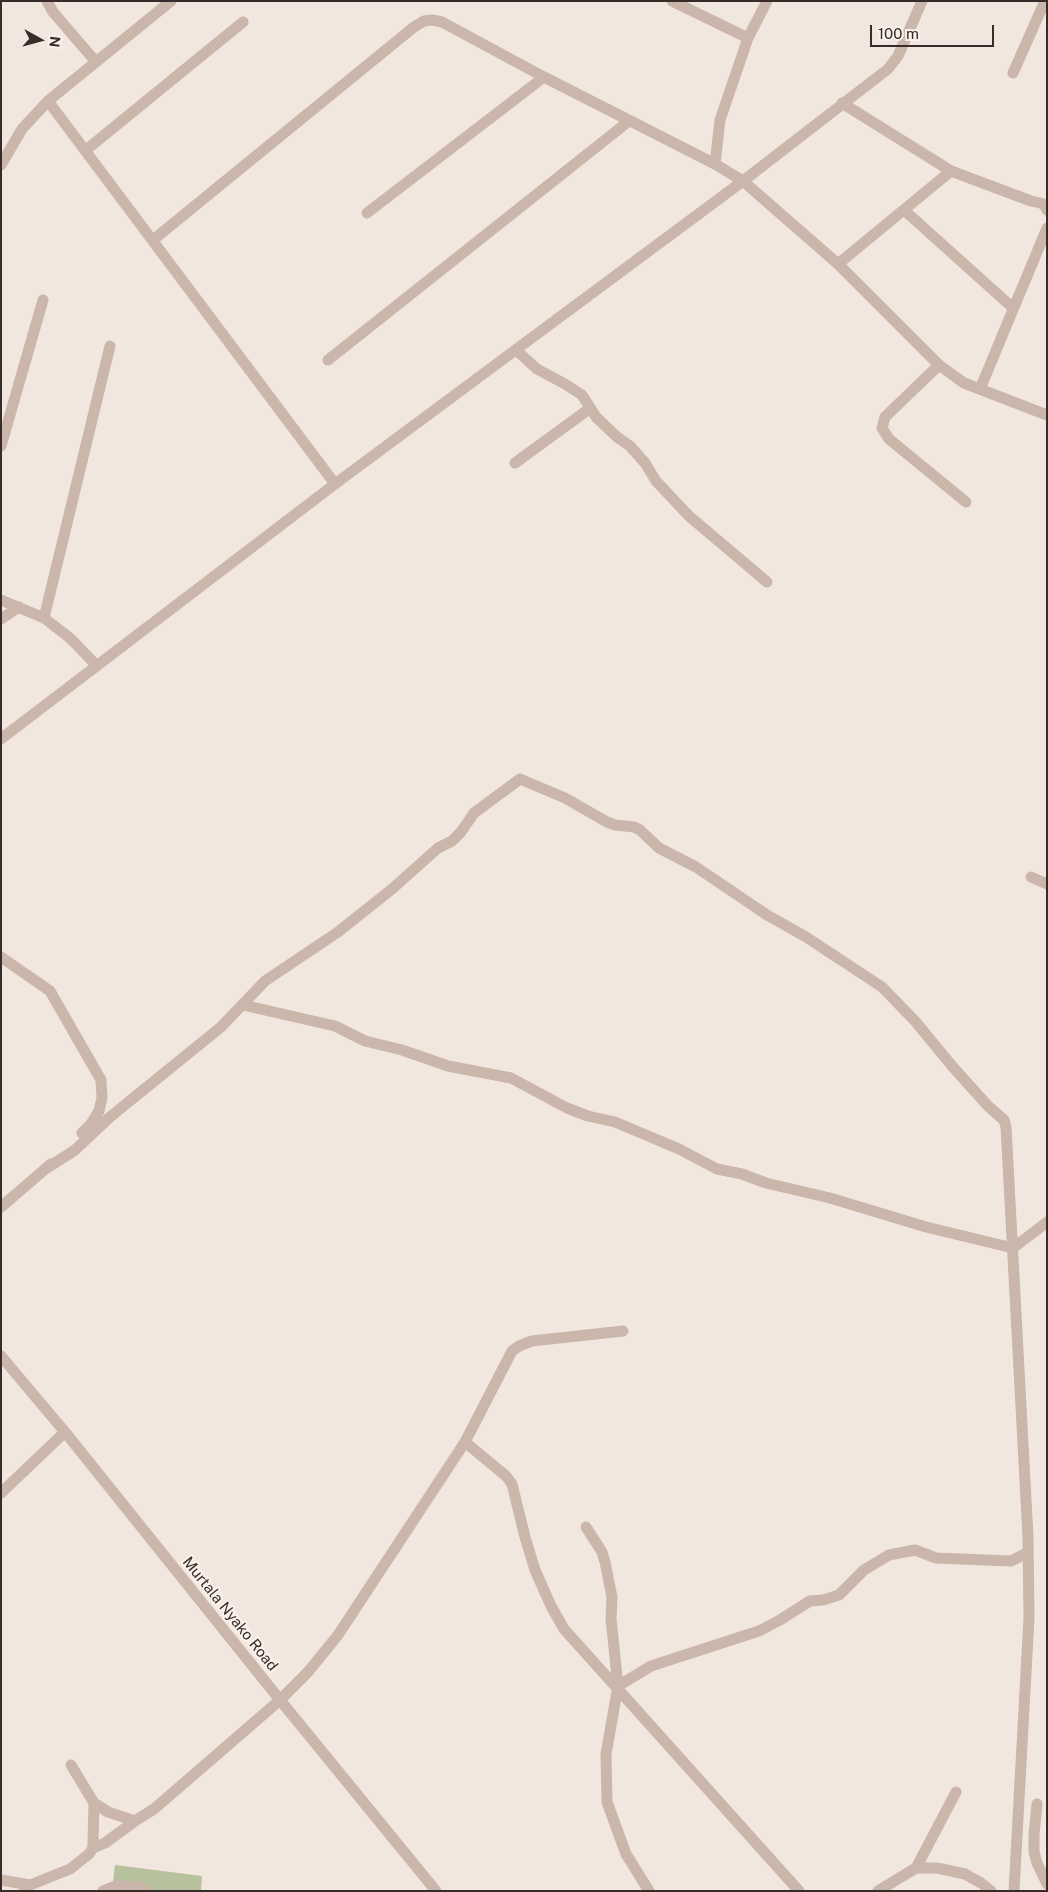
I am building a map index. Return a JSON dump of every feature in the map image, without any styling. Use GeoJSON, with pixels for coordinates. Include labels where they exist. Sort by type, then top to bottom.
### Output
{"type":"FeatureCollection","features":[{"type":"Feature","properties":{"kind":"street"},"geometry":{"type":"LineString","coordinates":[[47,1],[52,12],[96,62]]}},
{"type":"Feature","properties":{"kind":"street"},"geometry":{"type":"LineString","coordinates":[[1,165],[22,129],[48,101],[170,1]]}},
{"type":"Feature","properties":{"kind":"street"},"geometry":{"type":"LineString","coordinates":[[672,1],[748,38]]}},
{"type":"Feature","properties":{"kind":"street"},"geometry":{"type":"LineString","coordinates":[[714,164],[720,120],[748,38],[767,1]]}},
{"type":"Feature","properties":{"kind":"street"},"geometry":{"type":"LineString","coordinates":[[1,739],[335,484],[743,181],[888,69],[898,56],[922,1]]}},
{"type":"Feature","properties":{"kind":"street"},"geometry":{"type":"LineString","coordinates":[[1013,74],[1045,1]]}},
{"type":"Feature","properties":{"kind":"street"},"geometry":{"type":"LineString","coordinates":[[153,240],[414,27],[424,21],[432,20],[442,22],[743,181],[838,264],[939,365],[964,383],[1047,415]]}},
{"type":"Feature","properties":{"kind":"street"},"geometry":{"type":"LineString","coordinates":[[86,150],[243,22]]}},
{"type":"Feature","properties":{"kind":"street"},"geometry":{"type":"LineString","coordinates":[[367,213],[544,77]]}},
{"type":"Feature","properties":{"kind":"street"},"geometry":{"type":"LineString","coordinates":[[48,101],[335,484]]}},
{"type":"Feature","properties":{"kind":"street"},"geometry":{"type":"LineString","coordinates":[[842,104],[952,171],[1031,201],[1044,204],[1047,210]]}},
{"type":"Feature","properties":{"kind":"street"},"geometry":{"type":"LineString","coordinates":[[328,360],[629,121]]}},
{"type":"Feature","properties":{"kind":"street"},"geometry":{"type":"LineString","coordinates":[[838,264],[952,171]]}},
{"type":"Feature","properties":{"kind":"street"},"geometry":{"type":"LineString","coordinates":[[904,210],[1013,308]]}},
{"type":"Feature","properties":{"kind":"street"},"geometry":{"type":"LineString","coordinates":[[980,389],[1047,228]]}},
{"type":"Feature","properties":{"kind":"street"},"geometry":{"type":"LineString","coordinates":[[1,446],[43,300]]}},
{"type":"Feature","properties":{"kind":"street"},"geometry":{"type":"LineString","coordinates":[[44,618],[110,346]]}},
{"type":"Feature","properties":{"kind":"street"},"geometry":{"type":"LineString","coordinates":[[516,350],[537,369],[565,384],[582,396],[603,424],[630,446],[646,463],[656,481],[689,516],[767,582]]}},
{"type":"Feature","properties":{"kind":"street"},"geometry":{"type":"LineString","coordinates":[[939,365],[885,417],[882,428],[889,439],[966,502]]}},
{"type":"Feature","properties":{"kind":"street"},"geometry":{"type":"LineString","coordinates":[[515,463],[590,408]]}},
{"type":"Feature","properties":{"kind":"street"},"geometry":{"type":"LineString","coordinates":[[1,600],[44,618],[70,638],[97,666]]}},
{"type":"Feature","properties":{"kind":"street"},"geometry":{"type":"LineString","coordinates":[[1,620],[19,607]]}},
{"type":"Feature","properties":{"kind":"street"},"geometry":{"type":"LineString","coordinates":[[47,1168],[75,1150],[110,1117],[221,1027],[265,981],[338,932],[392,889],[438,848],[458,836],[474,813],[516,780],[524,779],[614,825],[634,827],[640,830],[659,848],[696,867],[767,915],[806,937],[888,993],[915,1021],[988,1106],[1004,1120],[1006,1127],[1008,1190],[1026,1469],[1028,1618],[1014,1891]]}},
{"type":"Feature","properties":{"kind":"street"},"geometry":{"type":"LineString","coordinates":[[1031,877],[1047,884]]}},
{"type":"Feature","properties":{"kind":"street"},"geometry":{"type":"LineString","coordinates":[[1,957],[50,991],[101,1080],[102,1098],[99,1111],[92,1124],[47,1168],[1,1207]]}},
{"type":"Feature","properties":{"kind":"street"},"geometry":{"type":"LineString","coordinates":[[242,1005],[335,1026],[365,1041],[402,1050],[448,1066],[511,1078],[572,1110],[615,1122],[717,1169],[830,1198],[926,1227],[1013,1248]]}},
{"type":"Feature","properties":{"kind":"street"},"geometry":{"type":"LineString","coordinates":[[1013,1248],[1047,1222]]}},
{"type":"Feature","properties":{"kind":"street"},"geometry":{"type":"LineString","coordinates":[[93,1848],[105,1843],[134,1821],[154,1809],[302,1679],[338,1635],[465,1442],[512,1351],[518,1346],[532,1341],[623,1331]]}},
{"type":"Feature","properties":{"kind":"street","name":"Murtala Nyako Road"},"geometry":{"type":"LineString","coordinates":[[1,1356],[65,1432],[436,1891]]}},
{"type":"Feature","properties":{"kind":"street"},"geometry":{"type":"LineString","coordinates":[[1,1493],[65,1432]]}},
{"type":"Feature","properties":{"kind":"street"},"geometry":{"type":"LineString","coordinates":[[465,1442],[506,1476],[512,1484],[535,1570],[559,1622],[574,1642],[618,1687],[799,1891]]}},
{"type":"Feature","properties":{"kind":"street"},"geometry":{"type":"LineString","coordinates":[[586,1527],[602,1552],[612,1597],[611,1618],[618,1687],[606,1754],[606,1802],[626,1854],[650,1891]]}},
{"type":"Feature","properties":{"kind":"street"},"geometry":{"type":"LineString","coordinates":[[618,1687],[651,1666],[759,1631],[780,1620],[810,1600],[823,1600],[839,1595],[864,1570],[889,1555],[915,1550],[936,1558],[1011,1561],[1027,1553]]}},
{"type":"Feature","properties":{"kind":"street"},"geometry":{"type":"LineString","coordinates":[[71,1765],[94,1803],[108,1812],[134,1821]]}},
{"type":"Feature","properties":{"kind":"street"},"geometry":{"type":"LineString","coordinates":[[878,1891],[916,1868],[956,1792]]}},
{"type":"Feature","properties":{"kind":"street"},"geometry":{"type":"LineString","coordinates":[[1,1882],[27,1888],[70,1869],[89,1854],[93,1848],[94,1803]]}},
{"type":"Feature","properties":{"kind":"street"},"geometry":{"type":"LineString","coordinates":[[1037,1804],[1034,1852],[1036,1863],[1047,1884]]}},
{"type":"Feature","properties":{"kind":"street"},"geometry":{"type":"LineString","coordinates":[[916,1868],[937,1868],[959,1872],[981,1882],[991,1891]]}},
{"type":"Feature","properties":{"kind":"street"},"geometry":{"type":"LineString","coordinates":[[1,1882],[9,1891]]}},
{"type":"Feature","properties":{"kind":"street"},"geometry":{"type":"LineString","coordinates":[[103,1891],[116,1886],[140,1887],[146,1891]]}},
{"type":"Feature","properties":{"kind":"green space"},"geometry":{"type":"Polygon","coordinates":[[[115,1865],[202,1876],[201,1891],[112,1891],[115,1865]]]}}]}
